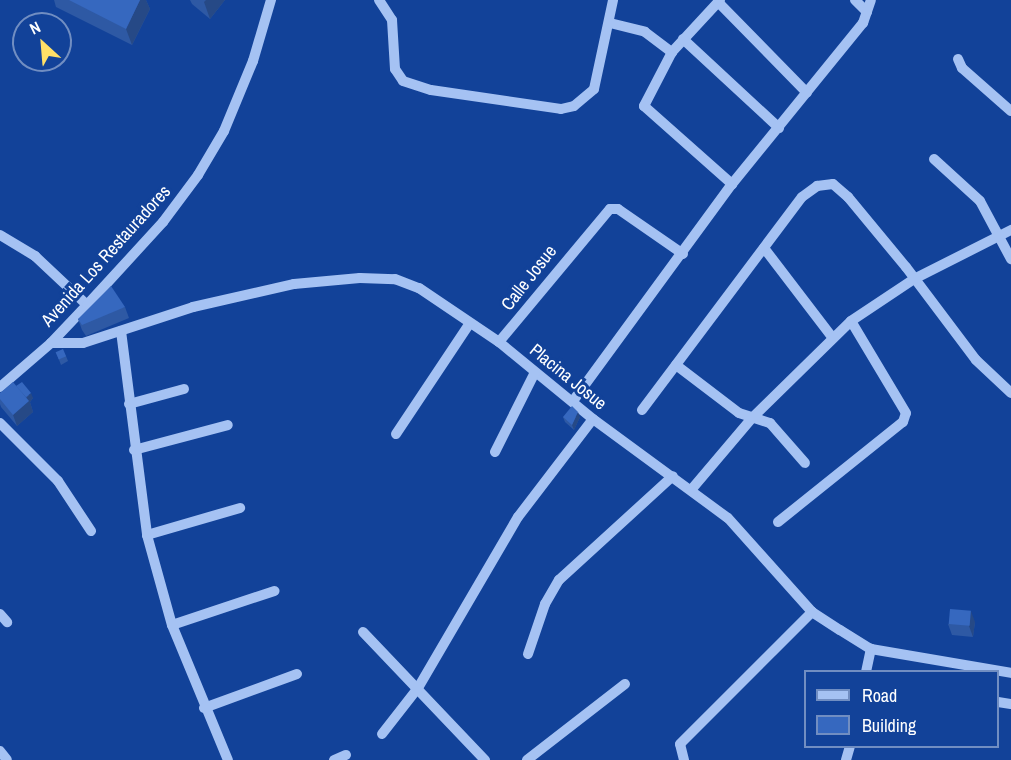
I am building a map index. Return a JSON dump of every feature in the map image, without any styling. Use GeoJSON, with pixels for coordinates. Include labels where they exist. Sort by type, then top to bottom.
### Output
{"type":"FeatureCollection","features":[{"type":"Feature","properties":{"kind":"street","name":"Avenida Los Restauradores"},"geometry":{"type":"LineString","coordinates":[[0,387],[51,343],[87,305],[163,222],[198,175],[224,131],[244,81],[271,0]]}},
{"type":"Feature","properties":{"kind":"street"},"geometry":{"type":"LineString","coordinates":[[378,0],[392,20],[395,69],[403,81],[430,90],[561,109],[574,106],[594,88],[610,23],[613,0]]}},
{"type":"Feature","properties":{"kind":"street"},"geometry":{"type":"LineString","coordinates":[[855,0],[867,12]]}},
{"type":"Feature","properties":{"kind":"street"},"geometry":{"type":"LineString","coordinates":[[573,401],[683,254],[732,184],[807,93],[867,12],[871,0]]}},
{"type":"Feature","properties":{"kind":"street"},"geometry":{"type":"LineString","coordinates":[[732,184],[646,111],[645,100],[672,52],[719,1],[807,93]]}},
{"type":"Feature","properties":{"kind":"street"},"geometry":{"type":"LineString","coordinates":[[610,23],[645,32],[672,52]]}},
{"type":"Feature","properties":{"kind":"street"},"geometry":{"type":"LineString","coordinates":[[683,39],[779,128]]}},
{"type":"Feature","properties":{"kind":"street"},"geometry":{"type":"LineString","coordinates":[[958,59],[962,68],[1011,111]]}},
{"type":"Feature","properties":{"kind":"street"},"geometry":{"type":"LineString","coordinates":[[934,159],[980,201],[1011,259]]}},
{"type":"Feature","properties":{"kind":"street"},"geometry":{"type":"LineString","coordinates":[[642,410],[802,196],[817,186],[833,184],[848,196],[976,360],[1011,393]]}},
{"type":"Feature","properties":{"kind":"street","name":"Calle Josue"},"geometry":{"type":"LineString","coordinates":[[499,342],[603,213],[618,208],[683,254]]}},
{"type":"Feature","properties":{"kind":"street"},"geometry":{"type":"LineString","coordinates":[[691,490],[753,417],[832,337],[914,279],[997,235],[1011,230]]}},
{"type":"Feature","properties":{"kind":"street"},"geometry":{"type":"LineString","coordinates":[[0,235],[35,256],[87,305]]}},
{"type":"Feature","properties":{"kind":"street"},"geometry":{"type":"LineString","coordinates":[[764,248],[832,337]]}},
{"type":"Feature","properties":{"kind":"street","name":"Placina Josue"},"geometry":{"type":"LineString","coordinates":[[51,343],[83,343],[193,307],[294,284],[360,278],[395,279],[419,288],[499,342],[593,419],[728,518],[812,612],[871,649],[994,670]]}},
{"type":"Feature","properties":{"kind":"street"},"geometry":{"type":"LineString","coordinates":[[778,522],[903,422],[906,413],[852,321]]}},
{"type":"Feature","properties":{"kind":"street"},"geometry":{"type":"LineString","coordinates":[[396,434],[470,323]]}},
{"type":"Feature","properties":{"kind":"street"},"geometry":{"type":"LineString","coordinates":[[121,331],[134,450],[147,535],[172,625],[204,708],[228,760]]}},
{"type":"Feature","properties":{"kind":"street"},"geometry":{"type":"LineString","coordinates":[[676,365],[739,413],[770,423],[805,463]]}},
{"type":"Feature","properties":{"kind":"street"},"geometry":{"type":"LineString","coordinates":[[495,452],[536,372]]}},
{"type":"Feature","properties":{"kind":"street"},"geometry":{"type":"LineString","coordinates":[[129,404],[184,389]]}},
{"type":"Feature","properties":{"kind":"street"},"geometry":{"type":"LineString","coordinates":[[382,734],[417,688],[518,517],[593,419]]}},
{"type":"Feature","properties":{"kind":"street"},"geometry":{"type":"LineString","coordinates":[[0,423],[58,481],[91,531]]}},
{"type":"Feature","properties":{"kind":"street"},"geometry":{"type":"LineString","coordinates":[[134,450],[228,425]]}},
{"type":"Feature","properties":{"kind":"street"},"geometry":{"type":"LineString","coordinates":[[528,654],[545,604],[559,580],[673,476]]}},
{"type":"Feature","properties":{"kind":"street"},"geometry":{"type":"LineString","coordinates":[[147,535],[240,508]]}},
{"type":"Feature","properties":{"kind":"street"},"geometry":{"type":"LineString","coordinates":[[172,625],[274,591]]}},
{"type":"Feature","properties":{"kind":"street"},"geometry":{"type":"LineString","coordinates":[[684,760],[680,744],[812,612]]}},
{"type":"Feature","properties":{"kind":"street"},"geometry":{"type":"LineString","coordinates":[[363,632],[485,760]]}},
{"type":"Feature","properties":{"kind":"street"},"geometry":{"type":"LineString","coordinates":[[866,670],[871,649]]}},
{"type":"Feature","properties":{"kind":"street"},"geometry":{"type":"LineString","coordinates":[[204,708],[297,674]]}},
{"type":"Feature","properties":{"kind":"street"},"geometry":{"type":"LineString","coordinates":[[527,760],[625,684]]}},
{"type":"Feature","properties":{"kind":"street"},"geometry":{"type":"LineString","coordinates":[[0,751],[7,760]]}},
{"type":"Feature","properties":{"kind":"street"},"geometry":{"type":"LineString","coordinates":[[334,760],[346,755]]}},
{"type":"Feature","properties":{"kind":"building"},"geometry":{"type":"Polygon","coordinates":[[[69,0],[140,0],[126,29],[69,0]]]}},
{"type":"Feature","properties":{"kind":"building"},"geometry":{"type":"Polygon","coordinates":[[[111,286],[125,307],[82,325],[78,319],[111,286]]]}},
{"type":"Feature","properties":{"kind":"building"},"geometry":{"type":"Polygon","coordinates":[[[63,349],[66,356],[59,359],[56,352],[63,349]]]}},
{"type":"Feature","properties":{"kind":"building"},"geometry":{"type":"Polygon","coordinates":[[[13,382],[29,401],[13,415],[0,399],[0,393],[13,382]]]}},
{"type":"Feature","properties":{"kind":"building"},"geometry":{"type":"Polygon","coordinates":[[[22,382],[31,393],[26,397],[16,386],[22,382]]]}},
{"type":"Feature","properties":{"kind":"building"},"geometry":{"type":"Polygon","coordinates":[[[572,406],[578,412],[572,425],[563,417],[572,406]]]}},
{"type":"Feature","properties":{"kind":"building"},"geometry":{"type":"Polygon","coordinates":[[[950,609],[971,611],[970,626],[949,624],[950,609]]]}}]}
